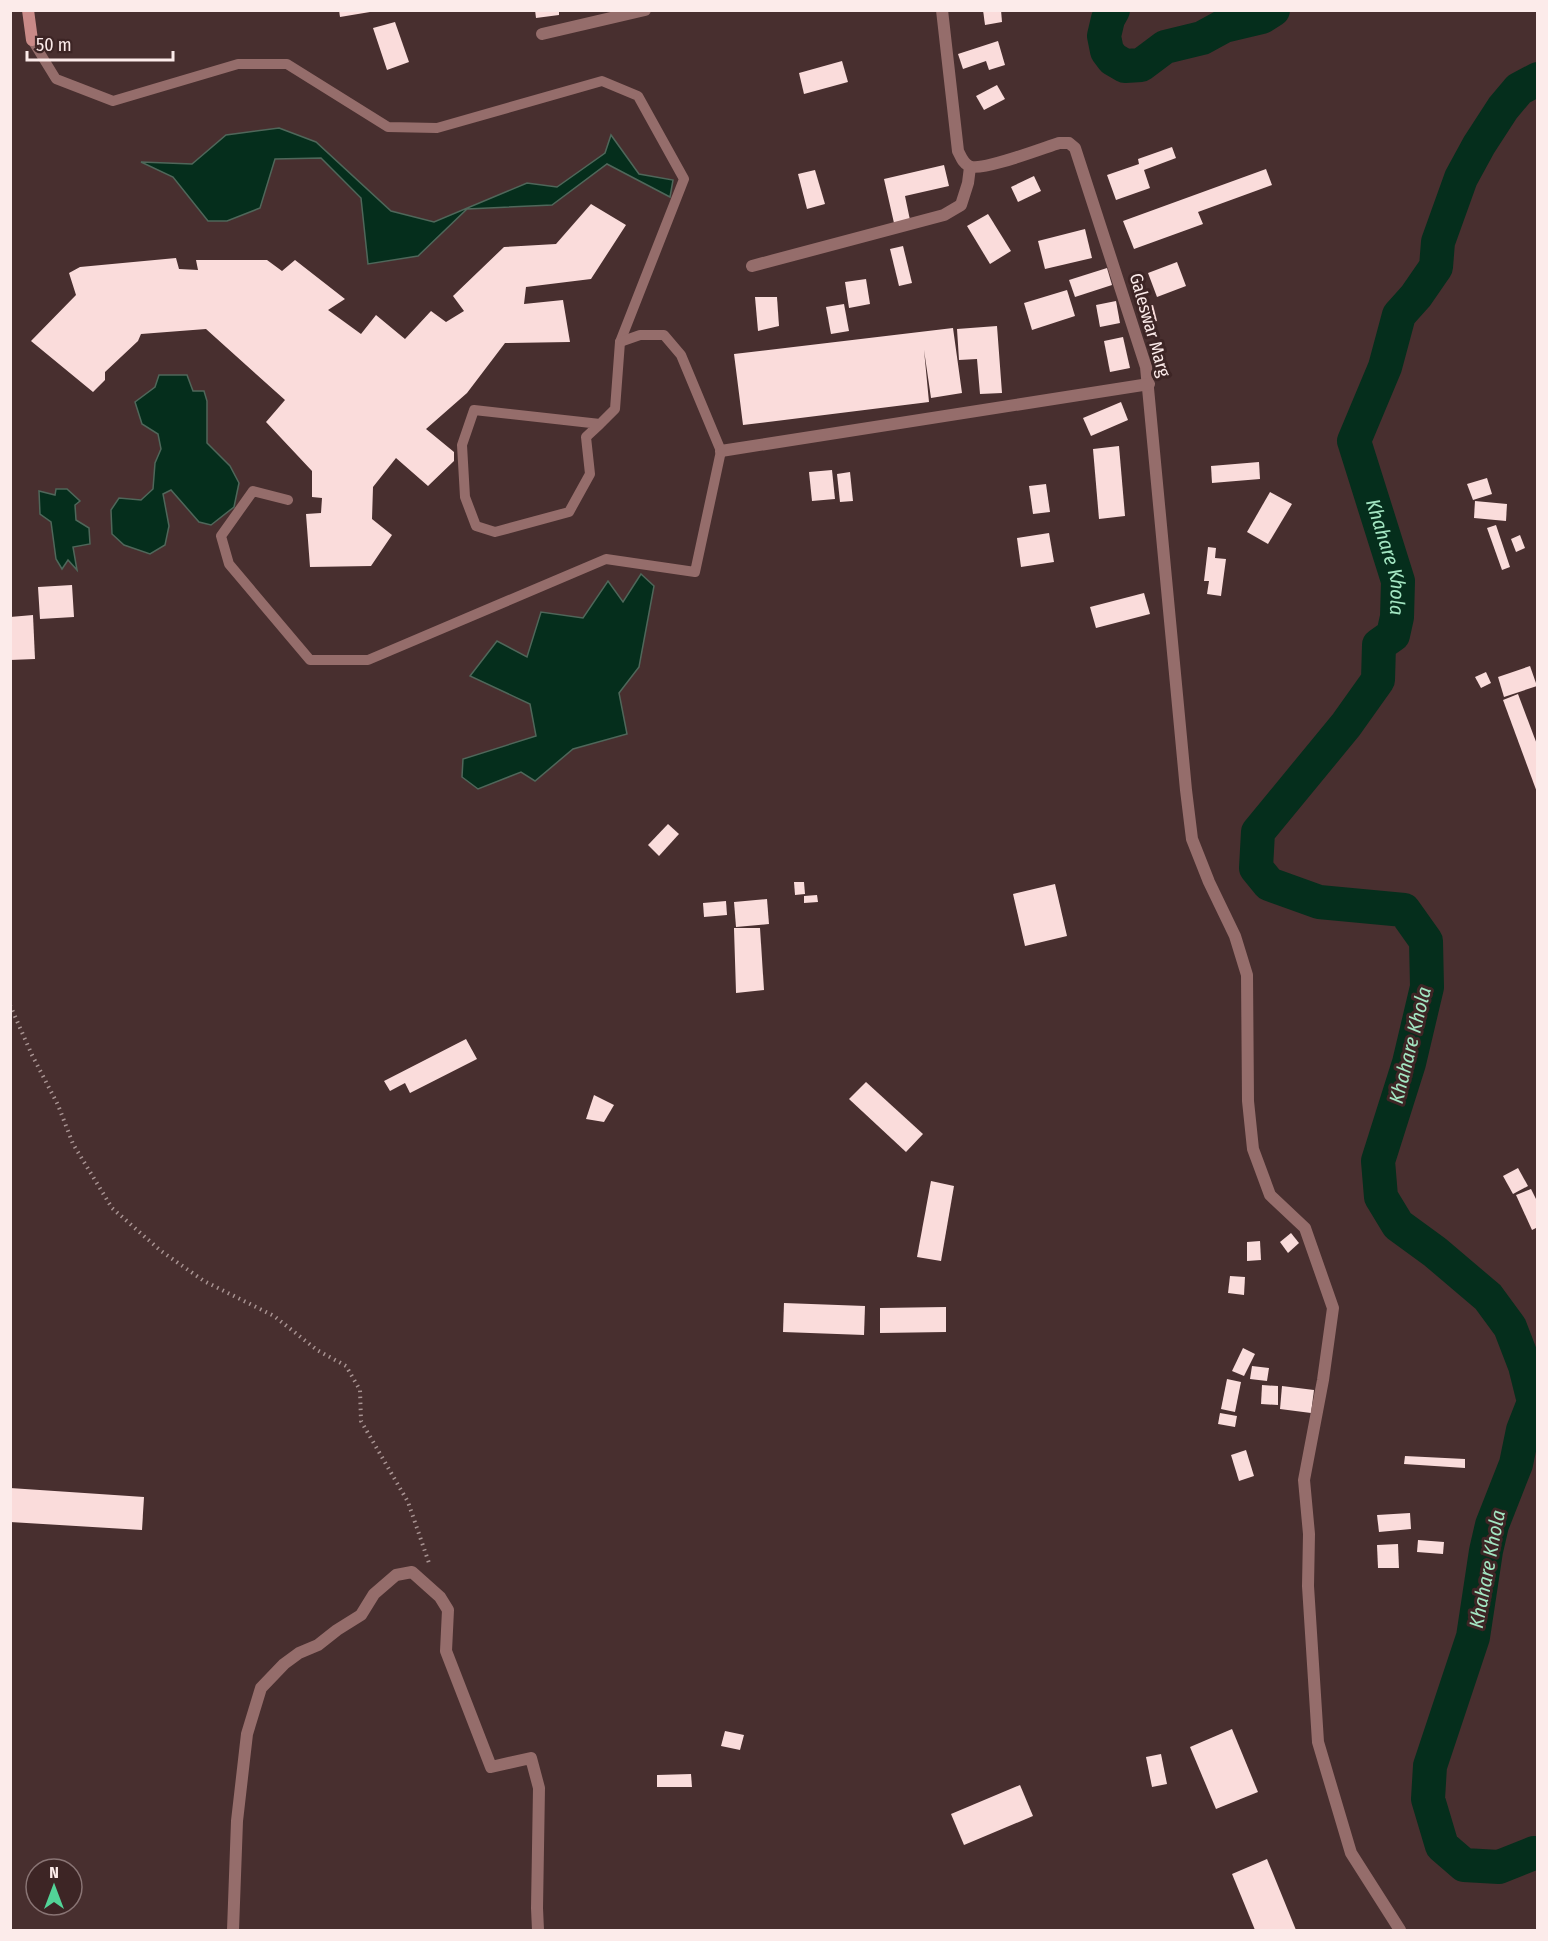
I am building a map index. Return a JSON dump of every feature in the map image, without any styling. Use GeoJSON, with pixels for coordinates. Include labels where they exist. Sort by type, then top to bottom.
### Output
{"type":"FeatureCollection","features":[{"type":"Feature","properties":{"kind":"main road"},"geometry":{"type":"LineString","coordinates":[[28,10],[32,40]]}},
{"type":"Feature","properties":{"kind":"street"},"geometry":{"type":"LineString","coordinates":[[542,34],[645,10]]}},
{"type":"Feature","properties":{"kind":"street"},"geometry":{"type":"LineString","coordinates":[[752,266],[944,215],[961,205],[970,167],[962,161],[958,151],[942,10]]}},
{"type":"Feature","properties":{"kind":"street","name":"Galeswar Marg"},"geometry":{"type":"LineString","coordinates":[[970,167],[984,167],[1059,144],[1069,143],[1075,148],[1146,367],[1192,839],[1209,882],[1235,936],[1247,975],[1248,1101],[1253,1149],[1270,1195],[1305,1228],[1333,1308],[1323,1380],[1304,1480],[1309,1534],[1308,1586],[1318,1743],[1351,1853],[1400,1930]]}},
{"type":"Feature","properties":{"kind":"street"},"geometry":{"type":"LineString","coordinates":[[721,451],[1149,384]]}},
{"type":"Feature","properties":{"kind":"street"},"geometry":{"type":"LineString","coordinates":[[233,1930],[237,1821],[247,1734],[261,1688],[284,1664],[299,1653],[318,1646],[337,1630],[361,1615],[374,1594],[396,1575],[412,1572],[440,1597],[448,1610],[446,1651],[491,1767],[531,1758],[539,1788],[538,1930]]}},
{"type":"Feature","properties":{"kind":"lane"},"geometry":{"type":"LineString","coordinates":[[32,40],[56,79],[113,101],[238,64],[287,64],[388,127],[437,128],[602,81],[638,96],[684,179],[620,342],[615,409],[600,424],[586,437],[590,474],[569,512],[495,532],[476,526],[465,497],[462,445],[474,410],[600,424]]}},
{"type":"Feature","properties":{"kind":"lane"},"geometry":{"type":"LineString","coordinates":[[288,500],[254,491],[221,536],[229,564],[310,660],[368,660],[606,559],[695,572],[721,451],[681,356],[664,335],[640,335],[620,342]]}},
{"type":"Feature","properties":{"kind":"path"},"geometry":{"type":"LineString","coordinates":[[10,1005],[32,1055],[58,1105],[73,1144],[112,1208],[161,1251],[204,1281],[274,1316],[317,1350],[346,1366],[360,1390],[361,1421],[408,1502],[440,1597]]}},
{"type":"Feature","properties":{"kind":"shaded area"},"geometry":{"type":"Polygon","coordinates":[[[279,128],[316,142],[391,211],[434,222],[527,183],[557,187],[605,153],[611,135],[639,174],[673,180],[670,197],[607,164],[552,205],[467,209],[418,256],[368,264],[361,198],[321,158],[275,159],[260,208],[227,221],[208,221],[173,177],[141,162],[192,164],[226,135],[279,128]]]}},
{"type":"Feature","properties":{"kind":"shaded area"},"geometry":{"type":"Polygon","coordinates":[[[159,375],[187,375],[193,391],[204,391],[207,401],[207,443],[230,466],[239,483],[234,507],[211,525],[199,522],[171,490],[163,494],[169,526],[165,545],[150,554],[124,545],[112,534],[111,510],[119,498],[141,500],[153,489],[155,463],[161,449],[158,434],[142,424],[135,402],[155,387],[159,375]]]}},
{"type":"Feature","properties":{"kind":"shaded area"},"geometry":{"type":"Polygon","coordinates":[[[56,489],[67,489],[80,501],[75,505],[76,520],[89,528],[90,544],[73,547],[77,570],[68,560],[62,569],[56,559],[51,522],[40,514],[39,491],[55,495],[56,489]]]}},
{"type":"Feature","properties":{"kind":"shaded area"},"geometry":{"type":"Polygon","coordinates":[[[641,574],[654,586],[639,667],[619,693],[627,734],[573,749],[535,781],[521,772],[478,789],[462,777],[463,759],[536,736],[530,704],[470,676],[497,641],[527,657],[541,612],[583,618],[608,581],[623,602],[641,574]]]}},
{"type":"Feature","properties":{"kind":"building"},"geometry":{"type":"Polygon","coordinates":[[[339,10],[370,10],[370,12],[340,17],[339,10]]]}},
{"type":"Feature","properties":{"kind":"building"},"geometry":{"type":"Polygon","coordinates":[[[535,10],[559,10],[559,15],[536,18],[535,10]]]}},
{"type":"Feature","properties":{"kind":"building"},"geometry":{"type":"Polygon","coordinates":[[[983,10],[1001,10],[1002,22],[985,25],[983,10]]]}},
{"type":"Feature","properties":{"kind":"building"},"geometry":{"type":"Polygon","coordinates":[[[395,22],[409,62],[387,70],[373,28],[395,22]]]}},
{"type":"Feature","properties":{"kind":"building"},"geometry":{"type":"Polygon","coordinates":[[[998,41],[1005,65],[989,70],[986,61],[963,69],[958,54],[998,41]]]}},
{"type":"Feature","properties":{"kind":"building"},"geometry":{"type":"Polygon","coordinates":[[[842,61],[848,82],[804,94],[799,73],[842,61]]]}},
{"type":"Feature","properties":{"kind":"building"},"geometry":{"type":"Polygon","coordinates":[[[997,85],[1005,99],[984,110],[976,96],[997,85]]]}},
{"type":"Feature","properties":{"kind":"building"},"geometry":{"type":"Polygon","coordinates":[[[1172,147],[1176,158],[1144,170],[1150,188],[1116,200],[1107,175],[1139,164],[1138,159],[1172,147]]]}},
{"type":"Feature","properties":{"kind":"building"},"geometry":{"type":"Polygon","coordinates":[[[944,165],[949,186],[905,196],[910,220],[894,223],[884,179],[944,165]]]}},
{"type":"Feature","properties":{"kind":"building"},"geometry":{"type":"Polygon","coordinates":[[[1266,169],[1272,185],[1198,212],[1203,224],[1134,249],[1123,221],[1266,169]]]}},
{"type":"Feature","properties":{"kind":"building"},"geometry":{"type":"Polygon","coordinates":[[[815,170],[825,204],[807,209],[798,174],[815,170]]]}},
{"type":"Feature","properties":{"kind":"building"},"geometry":{"type":"Polygon","coordinates":[[[1034,176],[1041,191],[1018,202],[1011,187],[1034,176]]]}},
{"type":"Feature","properties":{"kind":"building"},"geometry":{"type":"Polygon","coordinates":[[[591,204],[626,225],[591,279],[526,287],[524,304],[563,300],[570,342],[505,343],[467,393],[426,429],[454,452],[454,461],[428,486],[396,458],[373,487],[372,519],[392,535],[371,566],[310,567],[306,514],[321,513],[322,498],[312,497],[312,471],[266,422],[285,400],[206,329],[141,334],[138,341],[105,372],[105,380],[93,392],[31,341],[76,295],[69,273],[80,267],[176,258],[179,269],[198,270],[196,260],[267,260],[282,271],[295,260],[345,299],[328,310],[361,334],[376,315],[405,339],[431,311],[446,322],[464,311],[453,296],[504,247],[556,244],[591,204]]]}},
{"type":"Feature","properties":{"kind":"building"},"geometry":{"type":"Polygon","coordinates":[[[988,214],[1011,251],[990,264],[967,226],[988,214]]]}},
{"type":"Feature","properties":{"kind":"building"},"geometry":{"type":"Polygon","coordinates":[[[1085,229],[1092,258],[1045,269],[1038,241],[1085,229]]]}},
{"type":"Feature","properties":{"kind":"building"},"geometry":{"type":"Polygon","coordinates":[[[903,246],[912,283],[899,286],[890,249],[903,246]]]}},
{"type":"Feature","properties":{"kind":"building"},"geometry":{"type":"Polygon","coordinates":[[[1177,262],[1186,286],[1157,297],[1148,273],[1177,262]]]}},
{"type":"Feature","properties":{"kind":"building"},"geometry":{"type":"Polygon","coordinates":[[[1107,268],[1112,285],[1075,297],[1069,280],[1107,268]]]}},
{"type":"Feature","properties":{"kind":"building"},"geometry":{"type":"Polygon","coordinates":[[[866,279],[870,304],[849,308],[845,282],[866,279]]]}},
{"type":"Feature","properties":{"kind":"building"},"geometry":{"type":"Polygon","coordinates":[[[1067,290],[1075,316],[1032,330],[1024,303],[1067,290]]]}},
{"type":"Feature","properties":{"kind":"building"},"geometry":{"type":"Polygon","coordinates":[[[755,297],[777,297],[779,326],[758,331],[755,297]]]}},
{"type":"Feature","properties":{"kind":"building"},"geometry":{"type":"Polygon","coordinates":[[[1116,301],[1120,323],[1100,327],[1096,305],[1116,301]]]}},
{"type":"Feature","properties":{"kind":"building"},"geometry":{"type":"Polygon","coordinates":[[[844,304],[849,331],[831,334],[826,307],[844,304]]]}},
{"type":"Feature","properties":{"kind":"building"},"geometry":{"type":"Polygon","coordinates":[[[1153,305],[1157,321],[1146,323],[1142,308],[1153,305]]]}},
{"type":"Feature","properties":{"kind":"building"},"geometry":{"type":"Polygon","coordinates":[[[997,326],[1002,393],[980,394],[977,359],[959,360],[957,329],[997,326]]]}},
{"type":"Feature","properties":{"kind":"building"},"geometry":{"type":"Polygon","coordinates":[[[953,328],[962,393],[931,398],[924,350],[929,402],[743,425],[734,354],[953,328]]]}},
{"type":"Feature","properties":{"kind":"building"},"geometry":{"type":"Polygon","coordinates":[[[1123,337],[1130,368],[1110,372],[1104,341],[1123,337]]]}},
{"type":"Feature","properties":{"kind":"building"},"geometry":{"type":"Polygon","coordinates":[[[1121,402],[1128,420],[1091,436],[1083,418],[1121,402]]]}},
{"type":"Feature","properties":{"kind":"building"},"geometry":{"type":"Polygon","coordinates":[[[1119,446],[1125,516],[1099,519],[1093,449],[1119,446]]]}},
{"type":"Feature","properties":{"kind":"building"},"geometry":{"type":"Polygon","coordinates":[[[1259,462],[1260,479],[1212,483],[1211,466],[1259,462]]]}},
{"type":"Feature","properties":{"kind":"building"},"geometry":{"type":"Polygon","coordinates":[[[832,470],[835,499],[812,501],[809,472],[832,470]]]}},
{"type":"Feature","properties":{"kind":"building"},"geometry":{"type":"Polygon","coordinates":[[[850,472],[853,501],[840,502],[837,474],[850,472]]]}},
{"type":"Feature","properties":{"kind":"building"},"geometry":{"type":"Polygon","coordinates":[[[1487,478],[1492,494],[1473,500],[1467,484],[1487,478]]]}},
{"type":"Feature","properties":{"kind":"building"},"geometry":{"type":"Polygon","coordinates":[[[1046,484],[1050,512],[1033,514],[1029,486],[1046,484]]]}},
{"type":"Feature","properties":{"kind":"building"},"geometry":{"type":"Polygon","coordinates":[[[1270,492],[1292,504],[1268,544],[1247,532],[1270,492]]]}},
{"type":"Feature","properties":{"kind":"building"},"geometry":{"type":"Polygon","coordinates":[[[1475,501],[1507,504],[1506,521],[1474,518],[1475,501]]]}},
{"type":"Feature","properties":{"kind":"building"},"geometry":{"type":"Polygon","coordinates":[[[1496,525],[1510,567],[1502,570],[1487,528],[1496,525]]]}},
{"type":"Feature","properties":{"kind":"building"},"geometry":{"type":"Polygon","coordinates":[[[1049,533],[1054,562],[1021,567],[1017,538],[1049,533]]]}},
{"type":"Feature","properties":{"kind":"building"},"geometry":{"type":"Polygon","coordinates":[[[1520,535],[1525,548],[1516,552],[1511,539],[1520,535]]]}},
{"type":"Feature","properties":{"kind":"building"},"geometry":{"type":"Polygon","coordinates":[[[1208,547],[1216,548],[1215,558],[1226,559],[1221,596],[1207,594],[1209,581],[1204,581],[1208,547]]]}},
{"type":"Feature","properties":{"kind":"building"},"geometry":{"type":"Polygon","coordinates":[[[72,585],[74,617],[40,619],[38,587],[72,585]]]}},
{"type":"Feature","properties":{"kind":"building"},"geometry":{"type":"Polygon","coordinates":[[[1144,593],[1150,614],[1096,628],[1090,607],[1144,593]]]}},
{"type":"Feature","properties":{"kind":"building"},"geometry":{"type":"Polygon","coordinates":[[[33,615],[35,659],[10,660],[10,617],[33,615]]]}},
{"type":"Feature","properties":{"kind":"building"},"geometry":{"type":"Polygon","coordinates":[[[1530,666],[1537,686],[1504,697],[1498,677],[1530,666]]]}},
{"type":"Feature","properties":{"kind":"building"},"geometry":{"type":"Polygon","coordinates":[[[1486,672],[1491,683],[1481,688],[1475,677],[1486,672]]]}},
{"type":"Feature","properties":{"kind":"building"},"geometry":{"type":"Polygon","coordinates":[[[1518,694],[1538,747],[1538,795],[1503,700],[1518,694]]]}},
{"type":"Feature","properties":{"kind":"building"},"geometry":{"type":"Polygon","coordinates":[[[668,824],[679,834],[659,856],[648,845],[668,824]]]}},
{"type":"Feature","properties":{"kind":"building"},"geometry":{"type":"Polygon","coordinates":[[[794,882],[804,882],[805,894],[795,895],[794,882]]]}},
{"type":"Feature","properties":{"kind":"building"},"geometry":{"type":"Polygon","coordinates":[[[1055,884],[1067,936],[1025,946],[1013,894],[1055,884]]]}},
{"type":"Feature","properties":{"kind":"building"},"geometry":{"type":"Polygon","coordinates":[[[817,895],[818,902],[804,903],[804,896],[817,895]]]}},
{"type":"Feature","properties":{"kind":"building"},"geometry":{"type":"Polygon","coordinates":[[[767,899],[769,924],[736,927],[734,902],[767,899]]]}},
{"type":"Feature","properties":{"kind":"building"},"geometry":{"type":"Polygon","coordinates":[[[726,901],[727,915],[704,917],[703,903],[726,901]]]}},
{"type":"Feature","properties":{"kind":"building"},"geometry":{"type":"Polygon","coordinates":[[[734,928],[760,928],[764,990],[736,993],[734,928]]]}},
{"type":"Feature","properties":{"kind":"building"},"geometry":{"type":"Polygon","coordinates":[[[466,1039],[477,1059],[410,1093],[405,1083],[390,1091],[384,1081],[466,1039]]]}},
{"type":"Feature","properties":{"kind":"building"},"geometry":{"type":"Polygon","coordinates":[[[866,1082],[923,1134],[906,1152],[849,1099],[866,1082]]]}},
{"type":"Feature","properties":{"kind":"building"},"geometry":{"type":"Polygon","coordinates":[[[594,1095],[614,1105],[604,1122],[586,1119],[594,1095]]]}},
{"type":"Feature","properties":{"kind":"building"},"geometry":{"type":"Polygon","coordinates":[[[1518,1168],[1528,1186],[1513,1194],[1503,1176],[1518,1168]]]}},
{"type":"Feature","properties":{"kind":"building"},"geometry":{"type":"Polygon","coordinates":[[[931,1181],[954,1186],[941,1261],[917,1257],[931,1181]]]}},
{"type":"Feature","properties":{"kind":"building"},"geometry":{"type":"Polygon","coordinates":[[[1531,1189],[1538,1203],[1538,1227],[1532,1230],[1516,1195],[1531,1189]]]}},
{"type":"Feature","properties":{"kind":"building"},"geometry":{"type":"Polygon","coordinates":[[[1291,1233],[1299,1243],[1288,1253],[1280,1242],[1291,1233]]]}},
{"type":"Feature","properties":{"kind":"building"},"geometry":{"type":"Polygon","coordinates":[[[1260,1241],[1261,1260],[1247,1261],[1247,1242],[1260,1241]]]}},
{"type":"Feature","properties":{"kind":"building"},"geometry":{"type":"Polygon","coordinates":[[[1230,1276],[1245,1277],[1244,1295],[1228,1293],[1230,1276]]]}},
{"type":"Feature","properties":{"kind":"building"},"geometry":{"type":"Polygon","coordinates":[[[784,1303],[865,1306],[864,1335],[783,1332],[784,1303]]]}},
{"type":"Feature","properties":{"kind":"building"},"geometry":{"type":"Polygon","coordinates":[[[946,1307],[946,1332],[880,1333],[880,1308],[946,1307]]]}},
{"type":"Feature","properties":{"kind":"building"},"geometry":{"type":"Polygon","coordinates":[[[1243,1348],[1255,1354],[1244,1376],[1232,1371],[1243,1348]]]}},
{"type":"Feature","properties":{"kind":"building"},"geometry":{"type":"Polygon","coordinates":[[[1252,1366],[1269,1368],[1267,1381],[1250,1379],[1252,1366]]]}},
{"type":"Feature","properties":{"kind":"building"},"geometry":{"type":"Polygon","coordinates":[[[1227,1379],[1241,1382],[1235,1412],[1221,1409],[1227,1379]]]}},
{"type":"Feature","properties":{"kind":"building"},"geometry":{"type":"Polygon","coordinates":[[[1262,1385],[1278,1386],[1278,1405],[1261,1404],[1262,1385]]]}},
{"type":"Feature","properties":{"kind":"building"},"geometry":{"type":"Polygon","coordinates":[[[1282,1386],[1314,1390],[1311,1413],[1280,1409],[1282,1386]]]}},
{"type":"Feature","properties":{"kind":"building"},"geometry":{"type":"Polygon","coordinates":[[[1220,1413],[1237,1416],[1235,1427],[1218,1424],[1220,1413]]]}},
{"type":"Feature","properties":{"kind":"building"},"geometry":{"type":"Polygon","coordinates":[[[1246,1450],[1254,1476],[1239,1481],[1231,1455],[1246,1450]]]}},
{"type":"Feature","properties":{"kind":"building"},"geometry":{"type":"Polygon","coordinates":[[[1405,1456],[1465,1459],[1465,1468],[1404,1464],[1405,1456]]]}},
{"type":"Feature","properties":{"kind":"building"},"geometry":{"type":"Polygon","coordinates":[[[10,1488],[144,1497],[142,1530],[10,1522],[10,1488]]]}},
{"type":"Feature","properties":{"kind":"building"},"geometry":{"type":"Polygon","coordinates":[[[1410,1513],[1411,1529],[1379,1532],[1377,1515],[1410,1513]]]}},
{"type":"Feature","properties":{"kind":"building"},"geometry":{"type":"Polygon","coordinates":[[[1418,1540],[1444,1542],[1443,1554],[1417,1552],[1418,1540]]]}},
{"type":"Feature","properties":{"kind":"building"},"geometry":{"type":"Polygon","coordinates":[[[1398,1544],[1399,1568],[1378,1568],[1377,1545],[1398,1544]]]}},
{"type":"Feature","properties":{"kind":"building"},"geometry":{"type":"Polygon","coordinates":[[[1232,1729],[1258,1792],[1216,1809],[1190,1747],[1232,1729]]]}},
{"type":"Feature","properties":{"kind":"building"},"geometry":{"type":"Polygon","coordinates":[[[725,1731],[744,1735],[740,1750],[721,1746],[725,1731]]]}},
{"type":"Feature","properties":{"kind":"building"},"geometry":{"type":"Polygon","coordinates":[[[1161,1754],[1167,1784],[1152,1787],[1146,1757],[1161,1754]]]}},
{"type":"Feature","properties":{"kind":"building"},"geometry":{"type":"Polygon","coordinates":[[[691,1774],[692,1787],[657,1787],[657,1775],[691,1774]]]}},
{"type":"Feature","properties":{"kind":"building"},"geometry":{"type":"Polygon","coordinates":[[[1020,1785],[1033,1816],[964,1845],[951,1814],[1020,1785]]]}},
{"type":"Feature","properties":{"kind":"building"},"geometry":{"type":"Polygon","coordinates":[[[1267,1859],[1296,1930],[1255,1930],[1232,1874],[1267,1859]]]}},
{"type":"Feature","properties":{"kind":"waterway","name":"Khahare Khola"},"geometry":{"type":"LineString","coordinates":[[1113,10],[1104,36],[1107,51],[1113,59],[1125,66],[1141,65],[1165,47],[1202,38],[1224,26],[1262,17],[1273,10]]}},
{"type":"Feature","properties":{"kind":"waterway","name":"Khahare Khola"},"geometry":{"type":"LineString","coordinates":[[1538,79],[1519,89],[1503,108],[1461,178],[1438,242],[1436,267],[1416,296],[1399,315],[1385,367],[1354,441],[1398,581],[1397,617],[1393,635],[1379,645],[1378,680],[1346,725],[1258,832],[1256,868],[1269,884],[1319,902],[1404,910],[1426,941],[1427,987],[1409,1063],[1378,1161],[1381,1197],[1398,1225],[1435,1252],[1488,1297],[1510,1327],[1525,1366],[1534,1402],[1523,1430],[1516,1464],[1492,1525],[1473,1637],[1430,1766],[1428,1799],[1442,1846],[1464,1865],[1499,1867],[1538,1853]]}}]}
